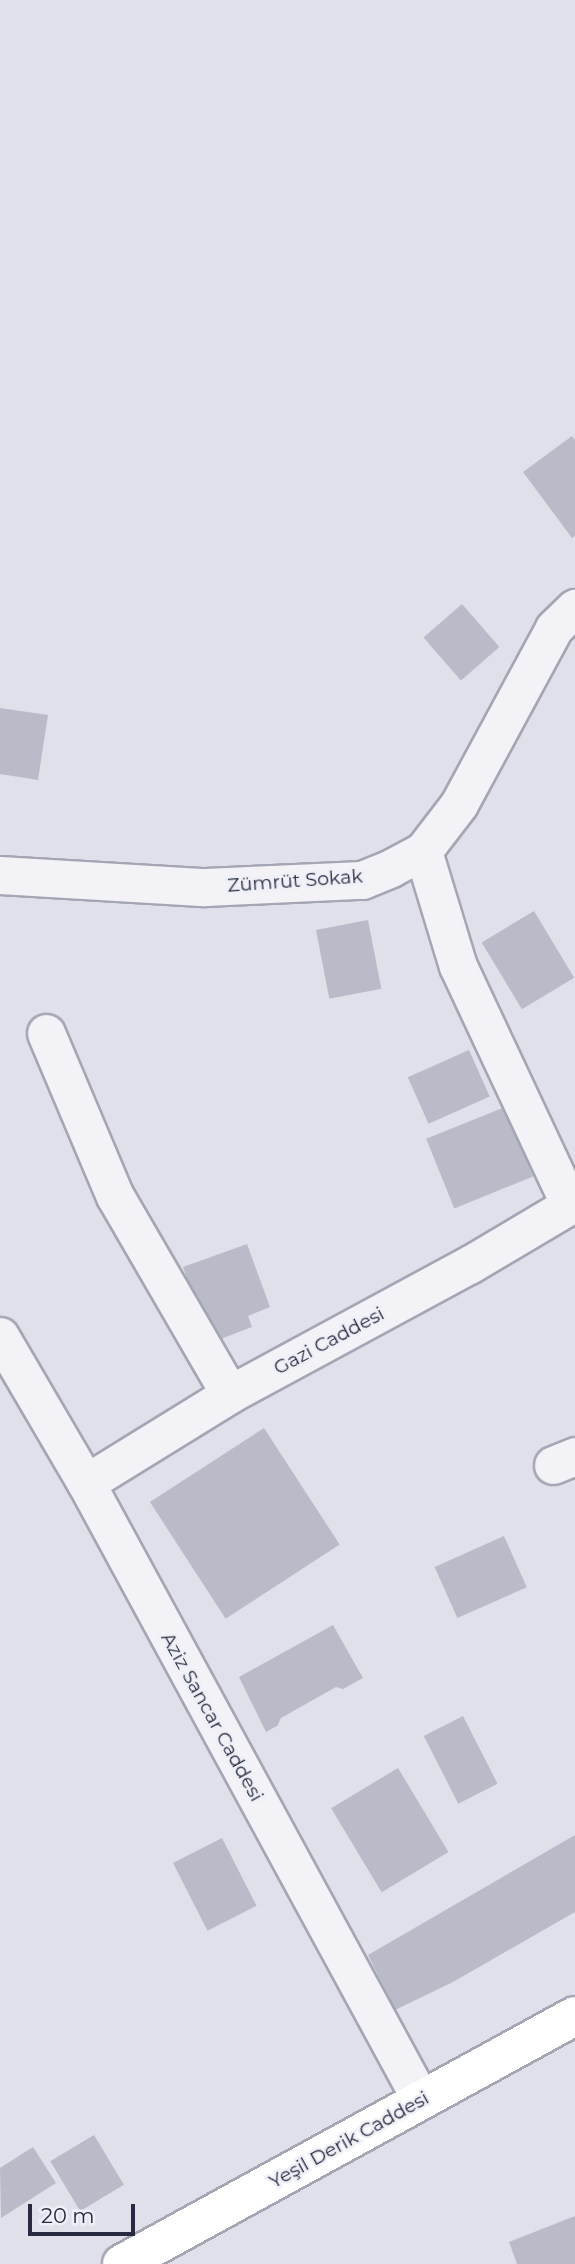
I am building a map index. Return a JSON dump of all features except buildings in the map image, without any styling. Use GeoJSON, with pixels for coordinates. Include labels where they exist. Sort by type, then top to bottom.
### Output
{"type":"FeatureCollection","features":[{"type":"Feature","properties":{"kind":"main road","name":"Yeşil Derik Caddesi"},"geometry":{"type":"LineString","coordinates":[[122,2264],[575,2016]]}},
{"type":"Feature","properties":{"kind":"street","name":"Zümrüt Sokak"},"geometry":{"type":"LineString","coordinates":[[0,875],[205,887],[362,880],[423,851],[459,803],[554,628],[575,608]]}},
{"type":"Feature","properties":{"kind":"street"},"geometry":{"type":"LineString","coordinates":[[423,851],[458,965],[572,1203]]}},
{"type":"Feature","properties":{"kind":"street"},"geometry":{"type":"LineString","coordinates":[[46,1033],[115,1196],[230,1394]]}},
{"type":"Feature","properties":{"kind":"street","name":"Gazi Caddesi"},"geometry":{"type":"LineString","coordinates":[[86,1483],[230,1394],[469,1265],[572,1203]]}},
{"type":"Feature","properties":{"kind":"street","name":"Aziz Sancar Caddesi"},"geometry":{"type":"LineString","coordinates":[[0,1336],[86,1483],[421,2100]]}}]}
